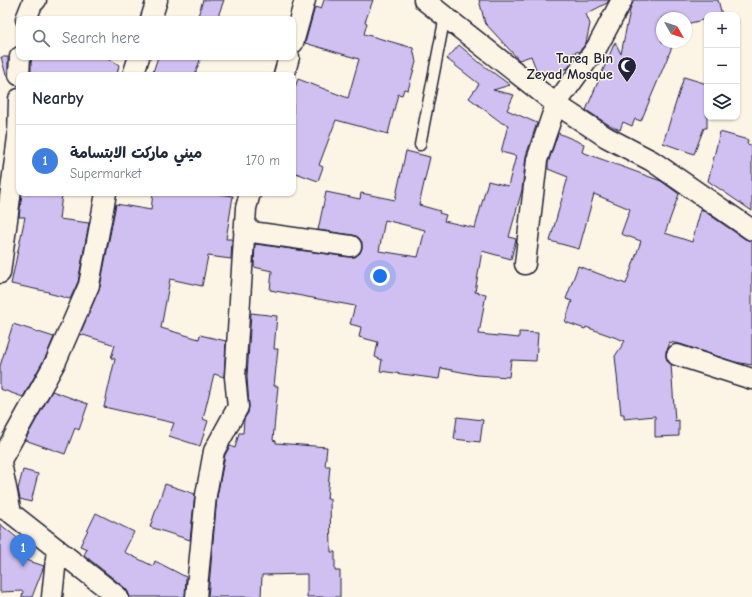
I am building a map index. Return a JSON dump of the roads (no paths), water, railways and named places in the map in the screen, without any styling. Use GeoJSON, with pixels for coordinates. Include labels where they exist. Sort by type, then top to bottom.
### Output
{"type":"FeatureCollection","features":[{"type":"Feature","properties":{"kind":"street"},"geometry":{"type":"LineString","coordinates":[[27,16],[32,4],[36,0]]}},
{"type":"Feature","properties":{"kind":"street"},"geometry":{"type":"LineString","coordinates":[[152,16],[157,0]]}},
{"type":"Feature","properties":{"kind":"street"},"geometry":{"type":"LineString","coordinates":[[296,33],[306,0]]}},
{"type":"Feature","properties":{"kind":"street"},"geometry":{"type":"LineString","coordinates":[[424,0],[556,104],[606,137],[652,161],[752,230]]}},
{"type":"Feature","properties":{"kind":"street"},"geometry":{"type":"LineString","coordinates":[[525,264],[537,160],[556,104],[596,47],[622,0]]}},
{"type":"Feature","properties":{"kind":"street"},"geometry":{"type":"LineString","coordinates":[[19,72],[20,60]]}},
{"type":"Feature","properties":{"kind":"street"},"geometry":{"type":"LineString","coordinates":[[134,72],[138,60]]}},
{"type":"Feature","properties":{"kind":"street"},"geometry":{"type":"LineString","coordinates":[[285,72],[288,60]]}},
{"type":"Feature","properties":{"kind":"street"},"geometry":{"type":"LineString","coordinates":[[0,273],[4,215],[16,148]]}},
{"type":"Feature","properties":{"kind":"street"},"geometry":{"type":"LineString","coordinates":[[105,196],[89,285],[56,361],[1,459],[5,510],[118,597]]}},
{"type":"Feature","properties":{"kind":"street"},"geometry":{"type":"LineString","coordinates":[[196,597],[206,495],[214,451],[238,408],[235,377],[244,231],[246,208],[249,196]]}},
{"type":"Feature","properties":{"kind":"street"},"geometry":{"type":"LineString","coordinates":[[244,231],[352,246]]}},
{"type":"Feature","properties":{"kind":"street"},"geometry":{"type":"LineString","coordinates":[[677,355],[752,379]]}},
{"type":"Feature","properties":{"kind":"street"},"geometry":{"type":"LineString","coordinates":[[52,597],[57,549]]}},
{"type":"Feature","properties":{"kind":"lane"},"geometry":{"type":"LineString","coordinates":[[420,145],[445,16]]}},
{"type":"Feature","properties":{"kind":"place","name":"Tareq Bin Zeyad Mosque"},"geometry":{"type":"Point","coordinates":[627,83]}},
{"type":"Feature","properties":{"kind":"place","name":"ميني ماركت الابتسامة"},"geometry":{"type":"Point","coordinates":[23,567]}}]}
